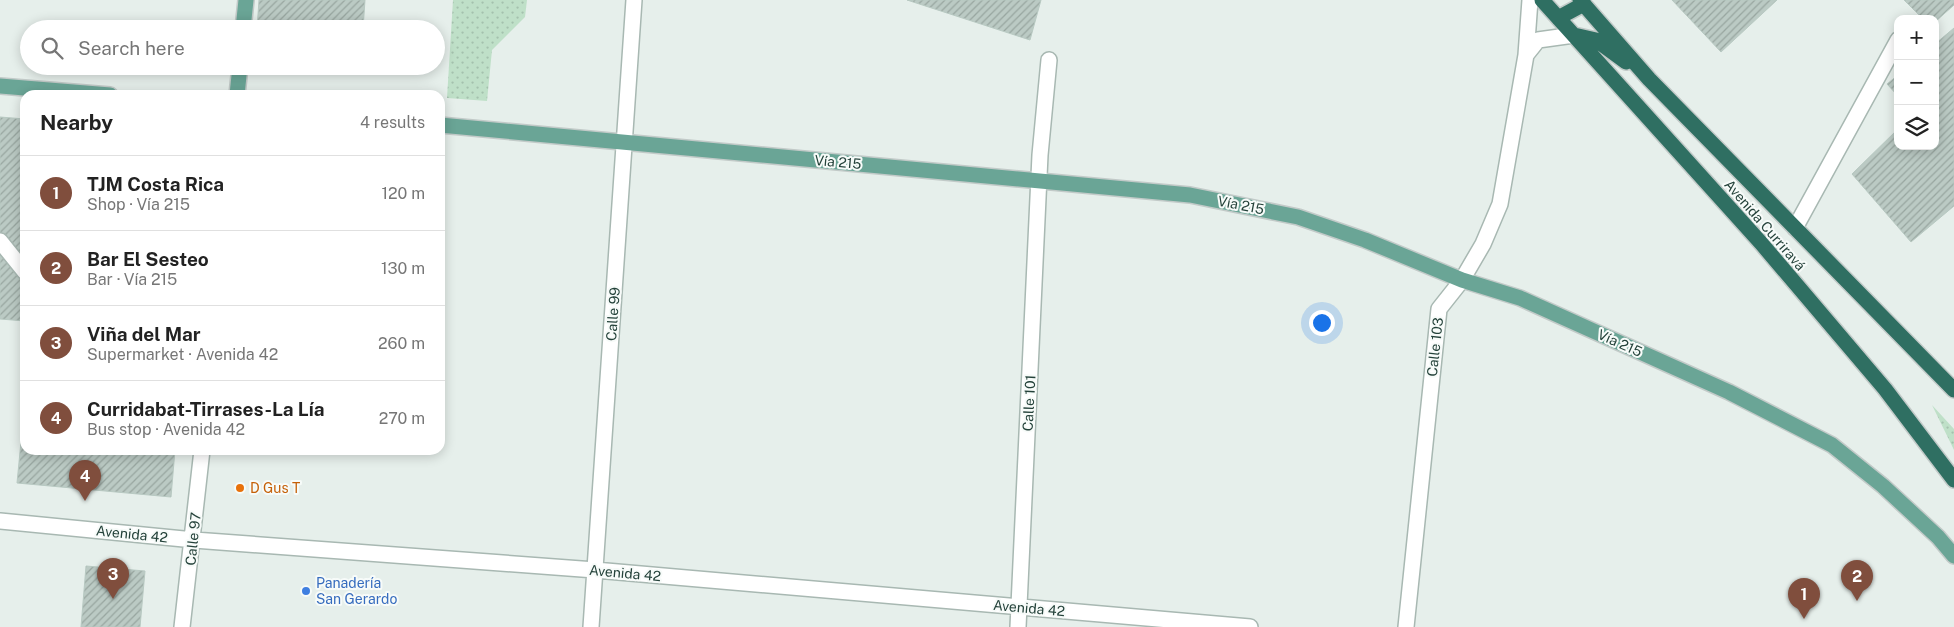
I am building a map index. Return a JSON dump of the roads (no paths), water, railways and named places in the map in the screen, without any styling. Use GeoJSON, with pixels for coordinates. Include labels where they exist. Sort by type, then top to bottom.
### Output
{"type":"FeatureCollection","features":[{"type":"Feature","properties":{"kind":"highway","name":"Avenida Curriravá"},"geometry":{"type":"LineString","coordinates":[[1542,0],[1773,258],[1885,389],[1954,480]]}},
{"type":"Feature","properties":{"kind":"highway","name":"Avenida Curriravá"},"geometry":{"type":"LineString","coordinates":[[1582,2],[1649,79],[1954,390]]}},
{"type":"Feature","properties":{"kind":"highway"},"geometry":{"type":"LineString","coordinates":[[1558,18],[1582,2]]}},
{"type":"Feature","properties":{"kind":"highway"},"geometry":{"type":"LineString","coordinates":[[1574,35],[1596,40],[1649,79]]}},
{"type":"Feature","properties":{"kind":"main road"},"geometry":{"type":"LineString","coordinates":[[244,20],[246,0]]}},
{"type":"Feature","properties":{"kind":"main road"},"geometry":{"type":"LineString","coordinates":[[238,90],[239,75]]}},
{"type":"Feature","properties":{"kind":"main road"},"geometry":{"type":"LineString","coordinates":[[0,86],[49,90]]}},
{"type":"Feature","properties":{"kind":"main road","name":"Vía 215"},"geometry":{"type":"LineString","coordinates":[[445,125],[1040,179],[1190,195],[1298,217],[1365,240],[1462,280],[1520,298],[1729,392],[1832,445],[1883,486],[1938,537],[1954,556]]}},
{"type":"Feature","properties":{"kind":"street","name":"Calle 99"},"geometry":{"type":"LineString","coordinates":[[591,627],[634,0]]}},
{"type":"Feature","properties":{"kind":"street","name":"Calle 103"},"geometry":{"type":"LineString","coordinates":[[1406,627],[1439,309],[1462,280],[1483,244],[1500,204],[1526,55],[1530,0]]}},
{"type":"Feature","properties":{"kind":"street"},"geometry":{"type":"LineString","coordinates":[[1526,55],[1538,40],[1574,35]]}},
{"type":"Feature","properties":{"kind":"street"},"geometry":{"type":"LineString","coordinates":[[1795,228],[1894,47]]}},
{"type":"Feature","properties":{"kind":"street","name":"Calle 101"},"geometry":{"type":"LineString","coordinates":[[1018,627],[1040,179],[1049,60]]}},
{"type":"Feature","properties":{"kind":"street"},"geometry":{"type":"LineString","coordinates":[[0,241],[20,266]]}},
{"type":"Feature","properties":{"kind":"street","name":"Calle 97"},"geometry":{"type":"LineString","coordinates":[[182,627],[194,540],[202,455]]}},
{"type":"Feature","properties":{"kind":"street","name":"Avenida 42"},"geometry":{"type":"LineString","coordinates":[[0,521],[194,540],[595,570],[1250,627]]}},
{"type":"Feature","properties":{"kind":"place","name":"D Gus T"},"geometry":{"type":"Point","coordinates":[240,488]}},
{"type":"Feature","properties":{"kind":"place","name":"Curridabat-Tirrases-La Lía"},"geometry":{"type":"Point","coordinates":[85,501]}},
{"type":"Feature","properties":{"kind":"place","name":"Panadería San Gerardo"},"geometry":{"type":"Point","coordinates":[306,591]}},
{"type":"Feature","properties":{"kind":"place","name":"Viña del Mar"},"geometry":{"type":"Point","coordinates":[113,599]}},
{"type":"Feature","properties":{"kind":"place","name":"Bar El Sesteo"},"geometry":{"type":"Point","coordinates":[1857,601]}},
{"type":"Feature","properties":{"kind":"place","name":"TJM Costa Rica"},"geometry":{"type":"Point","coordinates":[1804,619]}}]}
